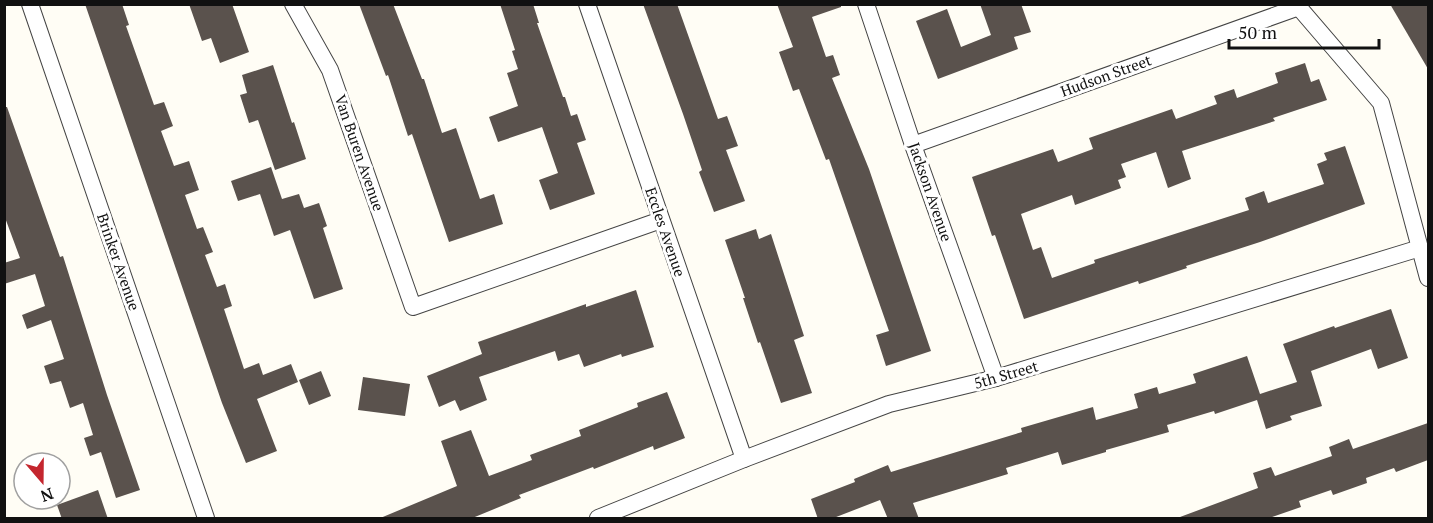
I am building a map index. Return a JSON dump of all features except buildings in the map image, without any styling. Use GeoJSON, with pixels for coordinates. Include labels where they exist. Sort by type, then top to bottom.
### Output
{"type":"FeatureCollection","features":[{"type":"Feature","properties":{"kind":"street","name":"Brinker Avenue"},"geometry":{"type":"LineString","coordinates":[[30,4],[206,519]]}},
{"type":"Feature","properties":{"kind":"street","name":"Van Buren Avenue"},"geometry":{"type":"LineString","coordinates":[[293,4],[330,70],[413,307],[661,220]]}},
{"type":"Feature","properties":{"kind":"street","name":"Eccles Avenue"},"geometry":{"type":"LineString","coordinates":[[587,4],[744,459]]}},
{"type":"Feature","properties":{"kind":"street","name":"Jackson Avenue"},"geometry":{"type":"LineString","coordinates":[[866,4],[913,145],[996,378]]}},
{"type":"Feature","properties":{"kind":"street","name":"Hudson Street"},"geometry":{"type":"LineString","coordinates":[[913,145],[1298,6]]}},
{"type":"Feature","properties":{"kind":"street"},"geometry":{"type":"LineString","coordinates":[[1298,6],[1381,103],[1428,278]]}},
{"type":"Feature","properties":{"kind":"street","name":"5th Street"},"geometry":{"type":"LineString","coordinates":[[598,519],[744,459],[889,404],[996,378],[1420,248]]}}]}
